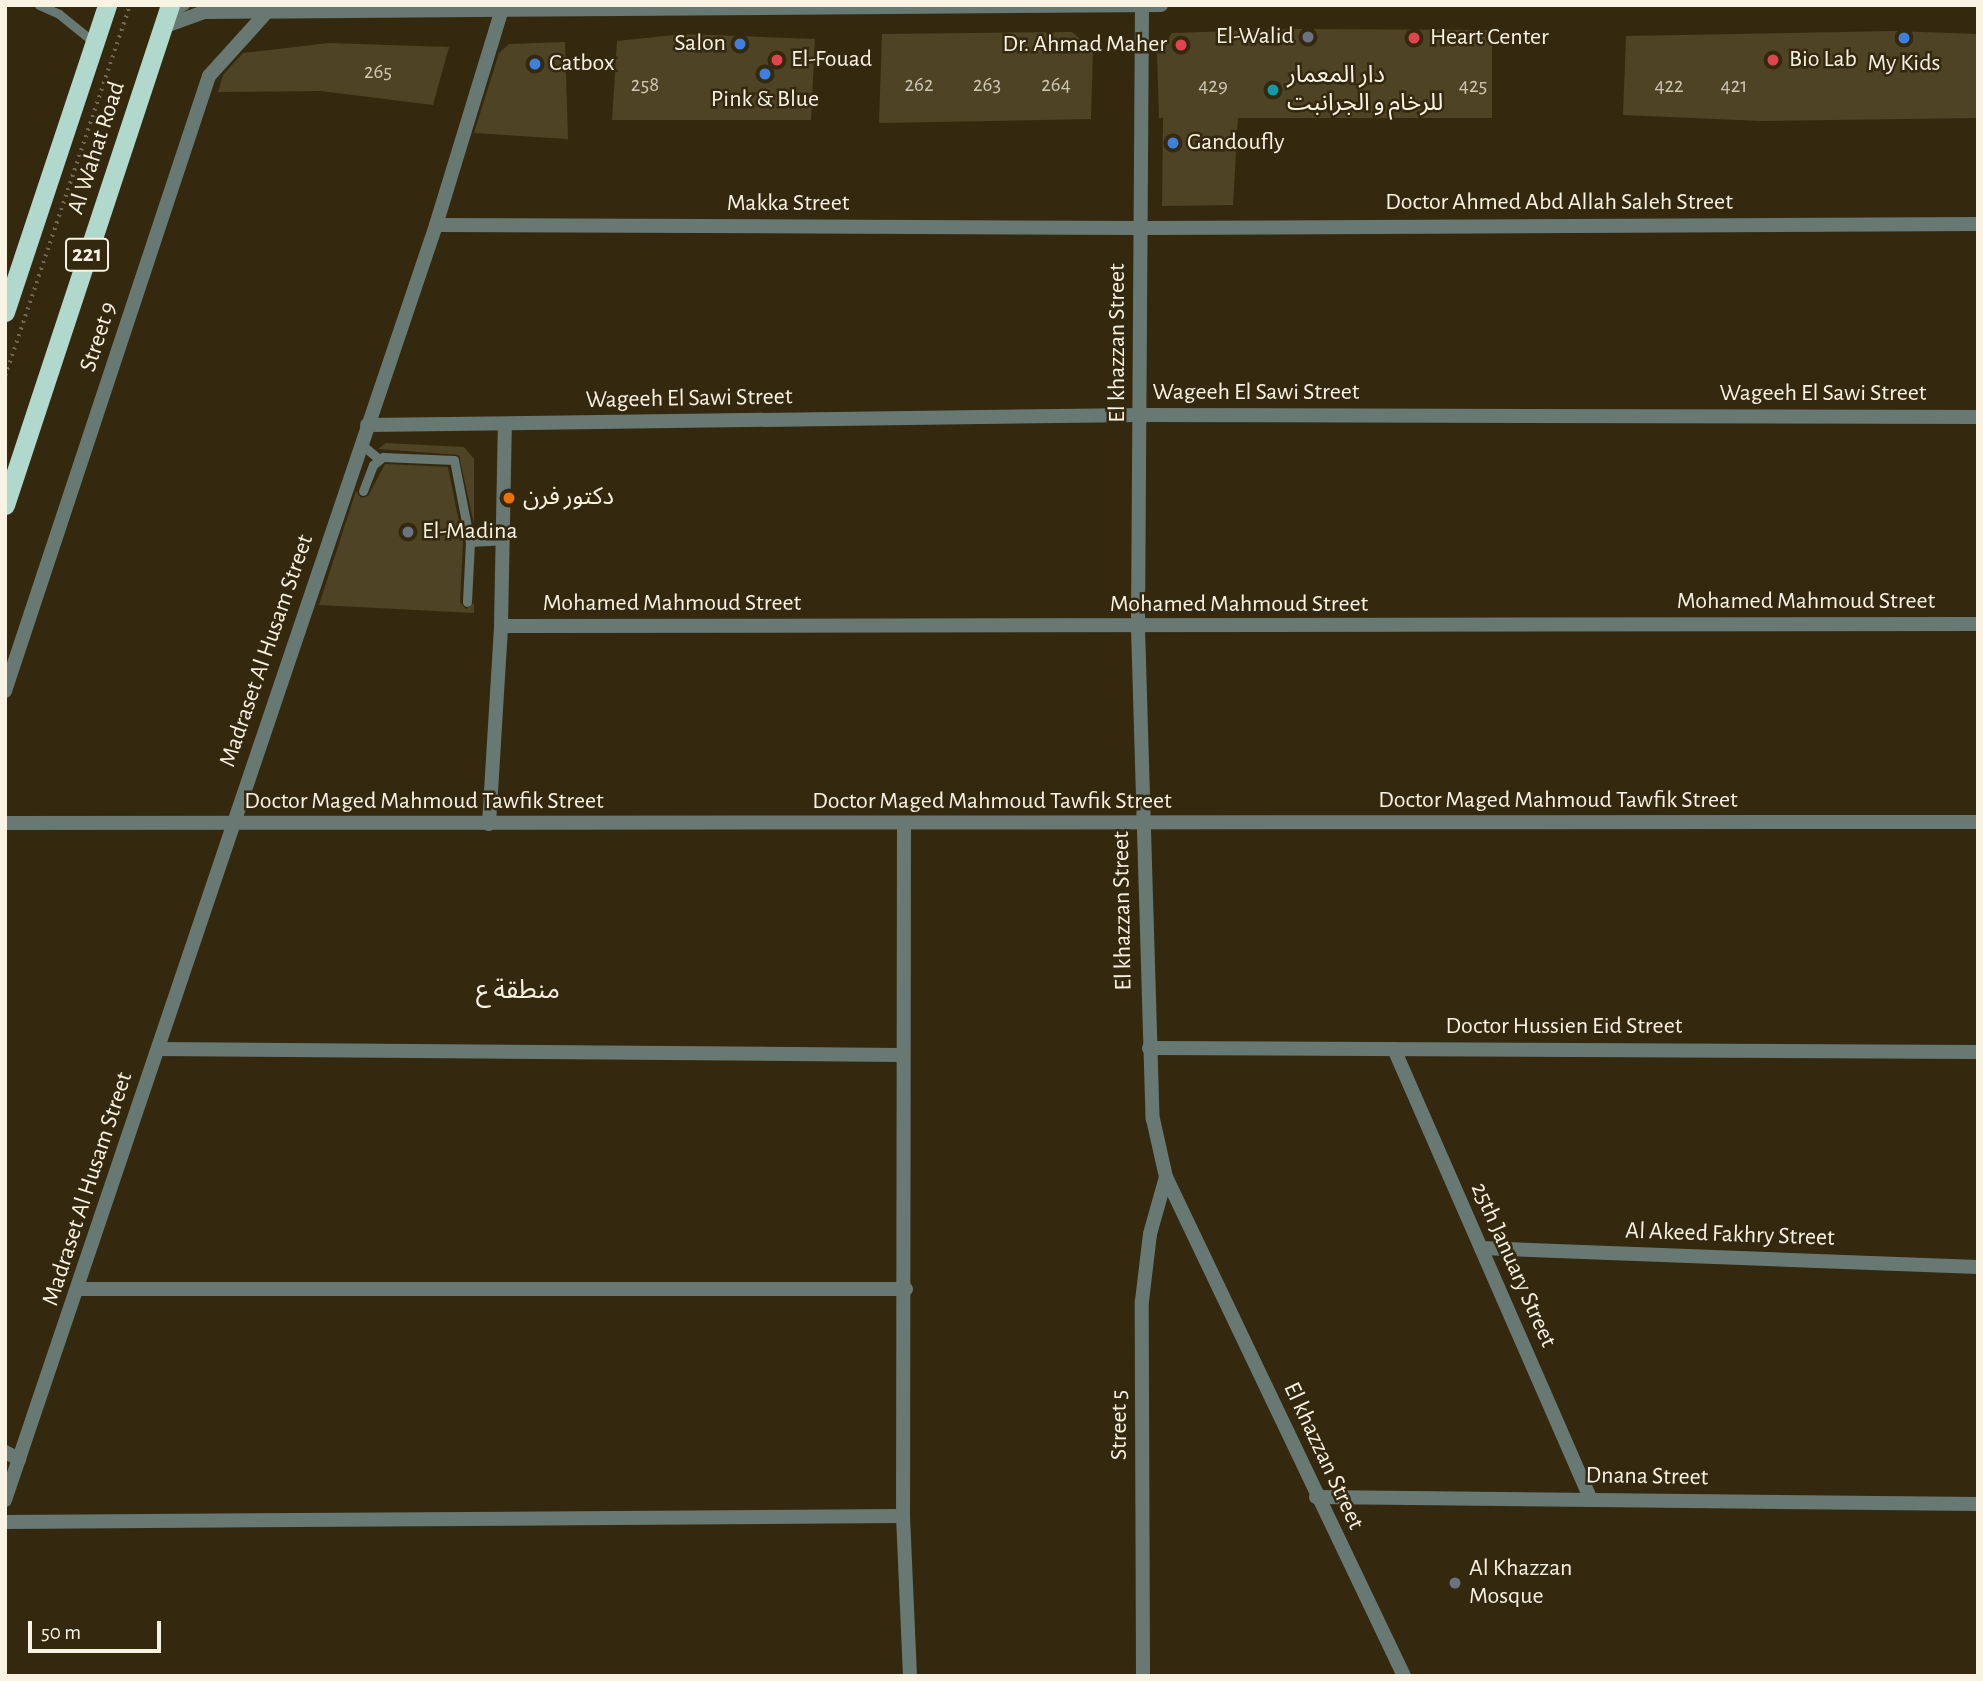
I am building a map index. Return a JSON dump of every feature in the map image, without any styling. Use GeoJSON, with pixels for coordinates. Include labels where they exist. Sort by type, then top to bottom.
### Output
{"type":"FeatureCollection","features":[{"type":"Feature","properties":{"kind":"highway","name":"Al Wahat Road"},"geometry":{"type":"LineString","coordinates":[[5,313],[107,5]]}},
{"type":"Feature","properties":{"kind":"highway","name":"Al Wahat Road"},"geometry":{"type":"LineString","coordinates":[[5,505],[166,16]]}},
{"type":"Feature","properties":{"kind":"street","name":"El khazzan Street"},"geometry":{"type":"LineString","coordinates":[[1142,5],[1138,628],[1153,1119],[1166,1177],[1316,1497],[1404,1676]]}},
{"type":"Feature","properties":{"kind":"street"},"geometry":{"type":"LineString","coordinates":[[166,16],[218,9],[265,14],[501,13],[874,6],[1161,5]]}},
{"type":"Feature","properties":{"kind":"street","name":"Madraset Al Husam Street"},"geometry":{"type":"LineString","coordinates":[[5,1500],[12,1455],[80,1289],[232,825],[436,225],[501,13]]}},
{"type":"Feature","properties":{"kind":"street","name":"Street 9"},"geometry":{"type":"LineString","coordinates":[[5,691],[209,76],[265,14]]}},
{"type":"Feature","properties":{"kind":"street","name":"Doctor Ahmed Abd Allah Saleh Street"},"geometry":{"type":"LineString","coordinates":[[1141,228],[1978,223]]}},
{"type":"Feature","properties":{"kind":"street","name":"Makka Street"},"geometry":{"type":"LineString","coordinates":[[436,225],[1141,228]]}},
{"type":"Feature","properties":{"kind":"street","name":"Wageeh El Sawi Street"},"geometry":{"type":"LineString","coordinates":[[367,425],[1141,415],[1978,417]]}},
{"type":"Feature","properties":{"kind":"street"},"geometry":{"type":"LineString","coordinates":[[489,824],[501,626],[505,424]]}},
{"type":"Feature","properties":{"kind":"street","name":"Mohamed Mahmoud Street"},"geometry":{"type":"LineString","coordinates":[[501,626],[1138,628],[1978,624]]}},
{"type":"Feature","properties":{"kind":"street","name":"Doctor Maged Mahmoud Tawfik Street"},"geometry":{"type":"LineString","coordinates":[[5,823],[1144,825],[1978,822]]}},
{"type":"Feature","properties":{"kind":"street"},"geometry":{"type":"LineString","coordinates":[[904,824],[901,1055],[906,1289],[903,1516],[911,1676]]}},
{"type":"Feature","properties":{"kind":"street","name":"Doctor Hussien Eid Street"},"geometry":{"type":"LineString","coordinates":[[1149,1048],[1978,1052]]}},
{"type":"Feature","properties":{"kind":"street"},"geometry":{"type":"LineString","coordinates":[[158,1049],[901,1055]]}},
{"type":"Feature","properties":{"kind":"street","name":"25th January Street"},"geometry":{"type":"LineString","coordinates":[[1394,1049],[1591,1499]]}},
{"type":"Feature","properties":{"kind":"street","name":"Street 5"},"geometry":{"type":"LineString","coordinates":[[1143,1676],[1142,1301],[1150,1234],[1166,1177]]}},
{"type":"Feature","properties":{"kind":"street","name":"Al Akeed Fakhry Street"},"geometry":{"type":"LineString","coordinates":[[1481,1248],[1978,1267]]}},
{"type":"Feature","properties":{"kind":"street"},"geometry":{"type":"LineString","coordinates":[[80,1289],[906,1289]]}},
{"type":"Feature","properties":{"kind":"street","name":"Dnana Street"},"geometry":{"type":"LineString","coordinates":[[1316,1497],[1978,1504]]}},
{"type":"Feature","properties":{"kind":"street"},"geometry":{"type":"LineString","coordinates":[[5,1522],[903,1516]]}},
{"type":"Feature","properties":{"kind":"lane"},"geometry":{"type":"LineString","coordinates":[[39,5],[59,14],[94,43]]}},
{"type":"Feature","properties":{"kind":"lane"},"geometry":{"type":"LineString","coordinates":[[166,16],[185,5]]}},
{"type":"Feature","properties":{"kind":"lane"},"geometry":{"type":"LineString","coordinates":[[361,443],[379,458],[454,460],[470,542],[467,602]]}},
{"type":"Feature","properties":{"kind":"lane"},"geometry":{"type":"LineString","coordinates":[[363,491],[379,458]]}},
{"type":"Feature","properties":{"kind":"lane"},"geometry":{"type":"LineString","coordinates":[[470,542],[503,540]]}},
{"type":"Feature","properties":{"kind":"path"},"geometry":{"type":"LineString","coordinates":[[5,376],[130,5]]}},
{"type":"Feature","properties":{"kind":"building"},"geometry":{"type":"Polygon","coordinates":[[[1295,29],[1492,30],[1492,118],[1238,118],[1233,205],[1162,206],[1163,118],[1159,118],[1157,54],[1172,33],[1295,29]]]}},
{"type":"Feature","properties":{"kind":"building"},"geometry":{"type":"Polygon","coordinates":[[[1894,31],[1978,34],[1978,118],[1762,121],[1623,115],[1626,36],[1894,31]]]}},
{"type":"Feature","properties":{"kind":"building"},"geometry":{"type":"Polygon","coordinates":[[[1072,32],[1093,50],[1091,119],[879,123],[882,34],[1072,32]]]}},
{"type":"Feature","properties":{"kind":"building"},"geometry":{"type":"Polygon","coordinates":[[[684,34],[815,39],[811,120],[612,120],[617,41],[684,34]]]}},
{"type":"Feature","properties":{"kind":"building"},"geometry":{"type":"Polygon","coordinates":[[[565,42],[568,139],[474,133],[499,53],[509,44],[565,42]]]}},
{"type":"Feature","properties":{"kind":"building"},"geometry":{"type":"Polygon","coordinates":[[[329,43],[449,47],[433,105],[321,91],[218,92],[223,75],[243,53],[329,43]]]}},
{"type":"Feature","properties":{"kind":"building"},"geometry":{"type":"Polygon","coordinates":[[[386,443],[464,447],[474,459],[474,524],[459,455],[378,449],[386,443]]]}},
{"type":"Feature","properties":{"kind":"building","name":"El-Madina"},"geometry":{"type":"Polygon","coordinates":[[[385,464],[448,467],[463,542],[460,602],[466,609],[474,603],[474,613],[319,605],[356,491],[361,498],[368,496],[385,464]]]}},
{"type":"Feature","properties":{"kind":"place","name":"El-Walid"},"geometry":{"type":"Point","coordinates":[1308,37]}},
{"type":"Feature","properties":{"kind":"place","name":"Heart Center"},"geometry":{"type":"Point","coordinates":[1414,38]}},
{"type":"Feature","properties":{"kind":"place","name":"My Kids"},"geometry":{"type":"Point","coordinates":[1904,38]}},
{"type":"Feature","properties":{"kind":"place","name":"Salon"},"geometry":{"type":"Point","coordinates":[740,44]}},
{"type":"Feature","properties":{"kind":"place","name":"Dr. Ahmad Maher"},"geometry":{"type":"Point","coordinates":[1181,45]}},
{"type":"Feature","properties":{"kind":"place","name":"El-Fouad"},"geometry":{"type":"Point","coordinates":[777,60]}},
{"type":"Feature","properties":{"kind":"place","name":"Bio Lab"},"geometry":{"type":"Point","coordinates":[1773,60]}},
{"type":"Feature","properties":{"kind":"place","name":"Catbox"},"geometry":{"type":"Point","coordinates":[535,64]}},
{"type":"Feature","properties":{"kind":"place","name":"Pink & Blue"},"geometry":{"type":"Point","coordinates":[765,74]}},
{"type":"Feature","properties":{"kind":"place","name":"دار المعمار للرخام و الجرانبت"},"geometry":{"type":"Point","coordinates":[1273,90]}},
{"type":"Feature","properties":{"kind":"place","name":"Gandoufly"},"geometry":{"type":"Point","coordinates":[1173,143]}},
{"type":"Feature","properties":{"kind":"place","name":"دكتور فرن"},"geometry":{"type":"Point","coordinates":[509,498]}},
{"type":"Feature","properties":{"kind":"place","name":"El-Madina"},"geometry":{"type":"Point","coordinates":[408,532]}},
{"type":"Feature","properties":{"kind":"place","name":"Al Khazzan Mosque"},"geometry":{"type":"Point","coordinates":[1455,1583]}},
{"type":"Feature","properties":{"kind":"district","name":"منطقة ع"},"geometry":{"type":"Point","coordinates":[518,991]}}]}
